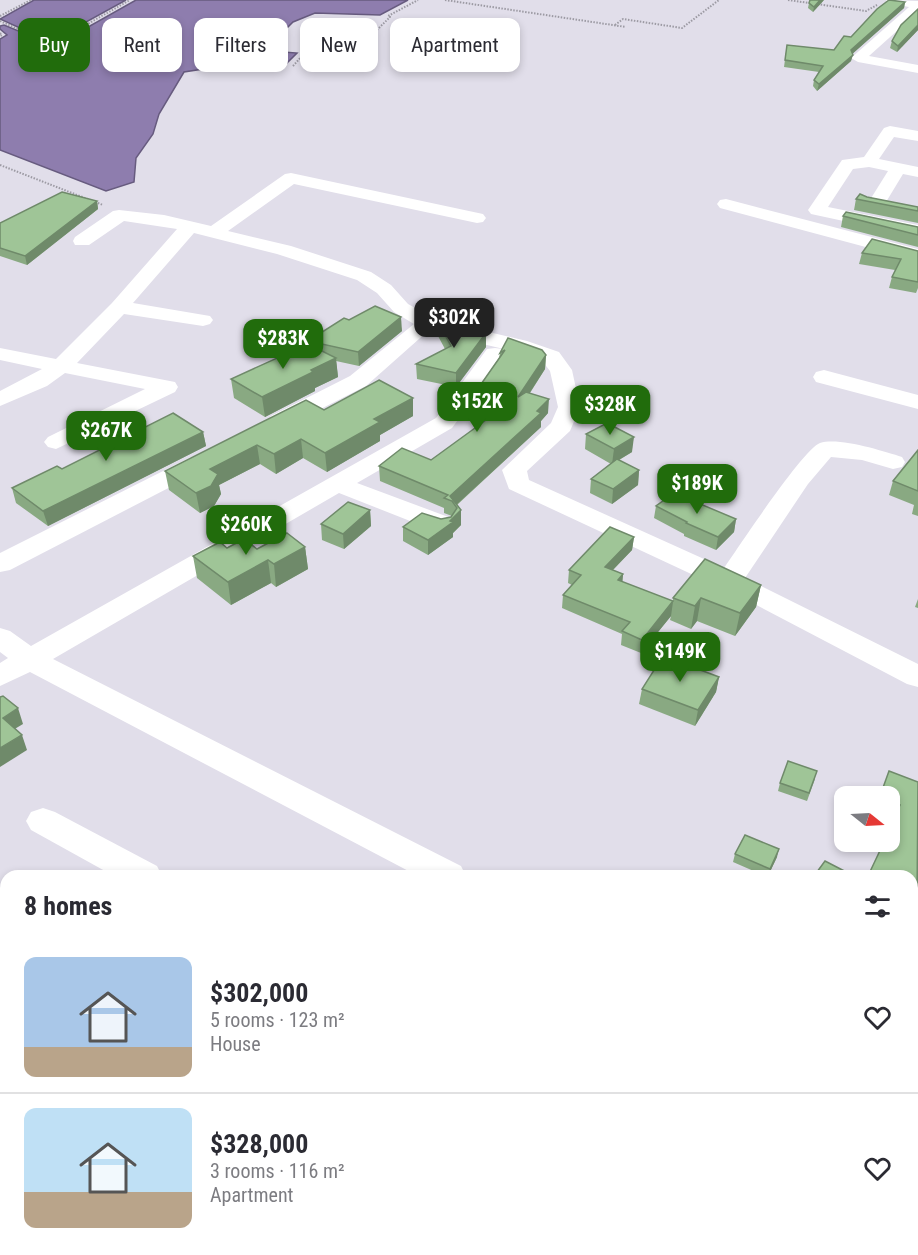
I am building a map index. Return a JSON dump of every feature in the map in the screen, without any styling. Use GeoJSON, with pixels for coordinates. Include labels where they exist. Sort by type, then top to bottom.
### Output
{"type":"FeatureCollection","features":[{"type":"Feature","properties":{"kind":"street"},"geometry":{"type":"LineString","coordinates":[[892,0],[915,4],[915,8],[858,58],[918,69]]}},
{"type":"Feature","properties":{"kind":"street"},"geometry":{"type":"LineString","coordinates":[[869,162],[890,132],[918,136]]}},
{"type":"Feature","properties":{"kind":"street"},"geometry":{"type":"LineString","coordinates":[[918,171],[869,162],[848,164],[817,210],[918,231]]}},
{"type":"Feature","properties":{"kind":"street"},"geometry":{"type":"LineString","coordinates":[[877,203],[898,168]]}},
{"type":"Feature","properties":{"kind":"street"},"geometry":{"type":"LineString","coordinates":[[213,233],[291,178],[477,218]]}},
{"type":"Feature","properties":{"kind":"street"},"geometry":{"type":"LineString","coordinates":[[828,194],[897,207]]}},
{"type":"Feature","properties":{"kind":"street"},"geometry":{"type":"LineString","coordinates":[[726,204],[918,255]]}},
{"type":"Feature","properties":{"kind":"street"},"geometry":{"type":"LineString","coordinates":[[82,241],[119,215],[164,220],[284,250],[364,276],[384,289],[401,308],[430,325],[519,346],[551,357],[561,370],[569,407],[562,426],[514,470],[518,484],[729,581],[918,676]]}},
{"type":"Feature","properties":{"kind":"street"},"geometry":{"type":"LineString","coordinates":[[0,399],[39,381],[62,365],[119,307],[189,227]]}},
{"type":"Feature","properties":{"kind":"street"},"geometry":{"type":"LineString","coordinates":[[119,307],[203,320]]}},
{"type":"Feature","properties":{"kind":"street"},"geometry":{"type":"LineString","coordinates":[[263,429],[358,381],[419,329]]}},
{"type":"Feature","properties":{"kind":"street"},"geometry":{"type":"LineString","coordinates":[[0,354],[166,387],[56,442]]}},
{"type":"Feature","properties":{"kind":"street"},"geometry":{"type":"LineString","coordinates":[[0,676],[335,483],[444,423],[495,354]]}},
{"type":"Feature","properties":{"kind":"street"},"geometry":{"type":"LineString","coordinates":[[824,377],[918,402]]}},
{"type":"Feature","properties":{"kind":"street"},"geometry":{"type":"LineString","coordinates":[[729,581],[799,479],[825,448],[865,453],[892,462]]}},
{"type":"Feature","properties":{"kind":"street"},"geometry":{"type":"LineString","coordinates":[[0,564],[221,451]]}},
{"type":"Feature","properties":{"kind":"street"},"geometry":{"type":"LineString","coordinates":[[335,483],[442,524]]}},
{"type":"Feature","properties":{"kind":"street"},"geometry":{"type":"LineString","coordinates":[[0,638],[29,659],[437,870]]}},
{"type":"Feature","properties":{"kind":"street"},"geometry":{"type":"LineString","coordinates":[[44,821],[134,870]]}},
{"type":"Feature","properties":{"kind":"path"},"geometry":{"type":"LineString","coordinates":[[0,16],[31,0]]}},
{"type":"Feature","properties":{"kind":"path"},"geometry":{"type":"LineString","coordinates":[[0,23],[18,29],[69,34],[130,0]]}},
{"type":"Feature","properties":{"kind":"path"},"geometry":{"type":"LineString","coordinates":[[293,66],[320,36],[366,41],[390,17],[388,16],[418,0]]}},
{"type":"Feature","properties":{"kind":"path"},"geometry":{"type":"LineString","coordinates":[[445,0],[626,27]]}},
{"type":"Feature","properties":{"kind":"path"},"geometry":{"type":"LineString","coordinates":[[615,26],[623,19],[682,28],[719,0]]}},
{"type":"Feature","properties":{"kind":"path"},"geometry":{"type":"LineString","coordinates":[[788,0],[866,11],[882,0]]}},
{"type":"Feature","properties":{"kind":"path"},"geometry":{"type":"LineString","coordinates":[[0,165],[91,199],[119,215]]}},
{"type":"Feature","properties":{"kind":"shaded area"},"geometry":{"type":"Polygon","coordinates":[[[34,0],[126,0],[90,20],[90,18],[18,18],[18,27],[0,19],[34,0]]]}},
{"type":"Feature","properties":{"kind":"shaded area"},"geometry":{"type":"Polygon","coordinates":[[[136,0],[408,0],[380,15],[315,13],[300,18],[288,27],[288,18],[194,18],[194,70],[184,72],[159,114],[153,134],[136,158],[134,182],[106,191],[0,150],[0,39],[7,35],[0,29],[0,26],[4,25],[18,31],[18,72],[90,72],[90,26],[102,19],[102,72],[182,72],[182,18],[104,18],[136,0]]]}},
{"type":"Feature","properties":{"kind":"shaded area"},"geometry":{"type":"Polygon","coordinates":[[[288,52],[297,53],[288,62],[288,52]]]}},
{"type":"Feature","properties":{"kind":"building"},"geometry":{"type":"Polygon","coordinates":[[[810,0],[820,0],[814,7],[809,3],[810,0]]]}},
{"type":"Feature","properties":{"kind":"building"},"geometry":{"type":"Polygon","coordinates":[[[889,0],[905,2],[851,50],[853,55],[819,84],[814,80],[823,66],[785,60],[787,45],[834,50],[844,36],[851,37],[877,9],[889,0]]]}},
{"type":"Feature","properties":{"kind":"building"},"geometry":{"type":"Polygon","coordinates":[[[918,9],[918,25],[898,46],[892,41],[901,25],[918,9]]]}},
{"type":"Feature","properties":{"kind":"building"},"geometry":{"type":"Polygon","coordinates":[[[62,192],[97,201],[25,256],[0,248],[0,223],[62,192]]]}},
{"type":"Feature","properties":{"kind":"building"},"geometry":{"type":"Polygon","coordinates":[[[860,194],[918,207],[918,211],[856,199],[860,194]]]}},
{"type":"Feature","properties":{"kind":"building"},"geometry":{"type":"Polygon","coordinates":[[[846,212],[918,227],[918,235],[843,216],[846,212]]]}},
{"type":"Feature","properties":{"kind":"building"},"geometry":{"type":"Polygon","coordinates":[[[872,239],[918,251],[918,282],[892,277],[901,259],[862,253],[872,239]]]}},
{"type":"Feature","properties":{"kind":"building"},"geometry":{"type":"Polygon","coordinates":[[[375,306],[401,317],[358,352],[308,341],[344,318],[349,320],[375,306]]]}},
{"type":"Feature","properties":{"kind":"building"},"geometry":{"type":"Polygon","coordinates":[[[438,322],[486,333],[456,373],[416,364],[451,346],[438,322]]]}},
{"type":"Feature","properties":{"kind":"building"},"geometry":{"type":"Polygon","coordinates":[[[508,338],[542,350],[546,355],[518,397],[526,392],[549,399],[537,411],[541,413],[450,496],[461,510],[450,521],[453,522],[428,540],[403,527],[422,513],[441,519],[451,517],[457,508],[452,501],[444,498],[448,495],[379,466],[402,448],[431,460],[508,404],[472,397],[505,350],[500,353],[508,338]]]}},
{"type":"Feature","properties":{"kind":"building"},"geometry":{"type":"Polygon","coordinates":[[[308,344],[336,358],[262,397],[231,379],[308,344]]]}},
{"type":"Feature","properties":{"kind":"building"},"geometry":{"type":"Polygon","coordinates":[[[379,380],[413,398],[374,419],[380,422],[325,453],[301,439],[274,454],[257,445],[210,469],[218,474],[211,486],[196,493],[165,471],[306,400],[324,410],[379,380]]]}},
{"type":"Feature","properties":{"kind":"building"},"geometry":{"type":"Polygon","coordinates":[[[173,413],[203,432],[43,511],[12,488],[57,466],[62,469],[173,413]]]}},
{"type":"Feature","properties":{"kind":"building"},"geometry":{"type":"Polygon","coordinates":[[[607,423],[634,437],[614,449],[586,434],[607,423]]]}},
{"type":"Feature","properties":{"kind":"building"},"geometry":{"type":"Polygon","coordinates":[[[918,450],[918,491],[893,481],[918,450]]]}},
{"type":"Feature","properties":{"kind":"building"},"geometry":{"type":"Polygon","coordinates":[[[617,459],[639,470],[613,489],[591,479],[617,459]]]}},
{"type":"Feature","properties":{"kind":"building"},"geometry":{"type":"Polygon","coordinates":[[[674,493],[736,519],[718,537],[656,506],[674,493]]]}},
{"type":"Feature","properties":{"kind":"building"},"geometry":{"type":"Polygon","coordinates":[[[348,502],[370,510],[343,534],[321,524],[348,502]]]}},
{"type":"Feature","properties":{"kind":"building"},"geometry":{"type":"Polygon","coordinates":[[[610,527],[634,537],[605,567],[623,574],[618,580],[673,601],[642,640],[622,631],[630,622],[563,595],[581,575],[569,570],[610,527]]]}},
{"type":"Feature","properties":{"kind":"building"},"geometry":{"type":"Polygon","coordinates":[[[287,533],[305,547],[274,564],[268,560],[228,582],[193,556],[220,542],[227,548],[244,539],[257,549],[287,533]]]}},
{"type":"Feature","properties":{"kind":"building"},"geometry":{"type":"Polygon","coordinates":[[[705,559],[761,585],[740,613],[701,598],[695,606],[673,598],[705,559]]]}},
{"type":"Feature","properties":{"kind":"building"},"geometry":{"type":"Polygon","coordinates":[[[663,656],[719,677],[698,710],[642,689],[663,656]]]}},
{"type":"Feature","properties":{"kind":"building"},"geometry":{"type":"Polygon","coordinates":[[[3,696],[18,708],[3,718],[22,735],[0,748],[0,697],[3,696]]]}},
{"type":"Feature","properties":{"kind":"building"},"geometry":{"type":"Polygon","coordinates":[[[788,761],[817,771],[809,793],[780,783],[788,761]]]}},
{"type":"Feature","properties":{"kind":"building"},"geometry":{"type":"Polygon","coordinates":[[[889,771],[918,782],[917,870],[871,870],[879,852],[900,852],[900,786],[884,786],[889,771]]]}},
{"type":"Feature","properties":{"kind":"building"},"geometry":{"type":"Polygon","coordinates":[[[745,835],[779,849],[770,869],[735,854],[745,835]]]}},
{"type":"Feature","properties":{"kind":"building"},"geometry":{"type":"Polygon","coordinates":[[[825,861],[842,870],[818,870],[825,861]]]}}]}
